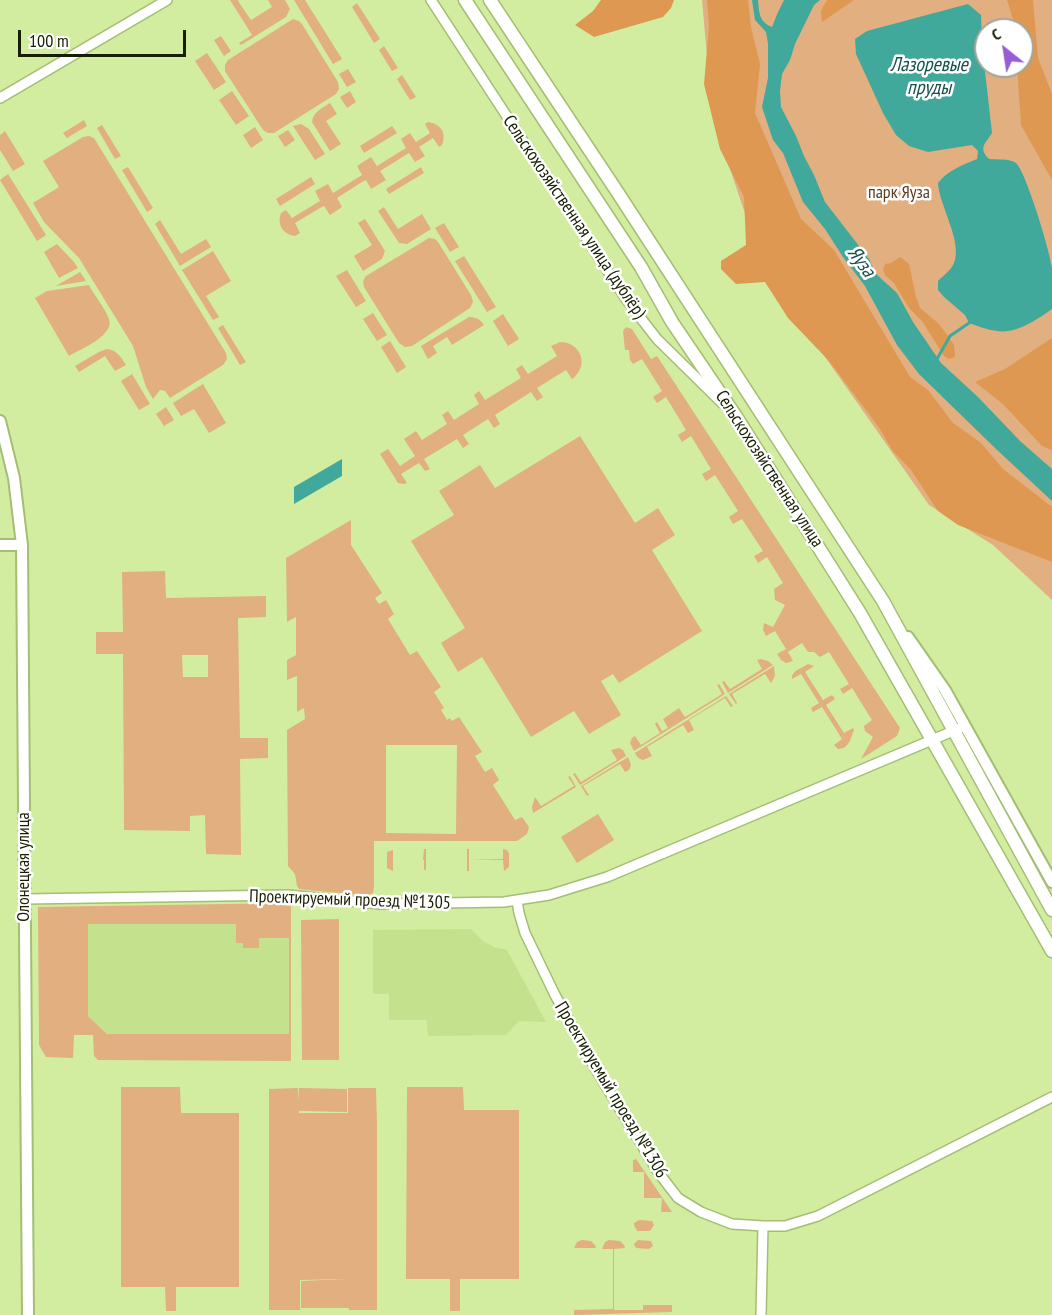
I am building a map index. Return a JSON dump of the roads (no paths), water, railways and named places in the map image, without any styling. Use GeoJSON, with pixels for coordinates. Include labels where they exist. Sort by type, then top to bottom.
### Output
{"type":"FeatureCollection","features":[{"type":"Feature","properties":{"kind":"main road","name":"Сельскохозяйственная улица"},"geometry":{"type":"LineString","coordinates":[[465,0],[641,267],[672,322],[737,417],[860,613],[1052,951]]}},
{"type":"Feature","properties":{"kind":"main road","name":"Сельскохозяйственная улица"},"geometry":{"type":"LineString","coordinates":[[490,0],[883,601],[959,728],[1052,910]]}},
{"type":"Feature","properties":{"kind":"street"},"geometry":{"type":"LineString","coordinates":[[0,98],[167,0]]}},
{"type":"Feature","properties":{"kind":"street","name":"Сельскохозяйственная улица (дублёр)"},"geometry":{"type":"LineString","coordinates":[[431,0],[626,300],[657,339],[737,417]]}},
{"type":"Feature","properties":{"kind":"street","name":"Олонецкая улица"},"geometry":{"type":"LineString","coordinates":[[0,421],[14,478],[22,545],[28,1315]]}},
{"type":"Feature","properties":{"kind":"street"},"geometry":{"type":"LineString","coordinates":[[0,545],[22,545]]}},
{"type":"Feature","properties":{"kind":"street"},"geometry":{"type":"LineString","coordinates":[[959,728],[1052,882]]}},
{"type":"Feature","properties":{"kind":"street","name":"Проектируемый проезд №1305"},"geometry":{"type":"LineString","coordinates":[[25,899],[288,895],[380,904],[517,901],[549,895],[607,878],[959,728]]}},
{"type":"Feature","properties":{"kind":"street","name":"Проектируемый проезд №1306"},"geometry":{"type":"LineString","coordinates":[[517,901],[525,933],[555,995],[598,1073],[658,1172],[678,1198],[701,1212],[732,1224],[785,1226],[818,1215],[1052,1097]]}},
{"type":"Feature","properties":{"kind":"street"},"geometry":{"type":"LineString","coordinates":[[762,1315],[763,1226]]}},
{"type":"Feature","properties":{"kind":"water","name":"Яуза"},"geometry":{"type":"Polygon","coordinates":[[[752,0],[758,0],[762,19],[772,27],[784,0],[820,0],[814,5],[782,74],[781,107],[825,202],[869,259],[876,274],[897,293],[913,322],[941,363],[978,397],[1020,441],[1052,469],[1052,501],[919,374],[897,345],[865,286],[803,202],[783,153],[773,140],[762,107],[768,78],[768,44],[766,32],[755,20],[752,0]]]}},
{"type":"Feature","properties":{"kind":"water","name":"Лазоревые пруды"},"geometry":{"type":"Polygon","coordinates":[[[968,4],[981,15],[981,18],[974,18],[974,78],[986,78],[992,133],[983,149],[989,159],[1013,161],[1020,169],[1037,213],[1052,268],[1052,309],[1025,326],[1003,331],[969,323],[965,315],[938,290],[938,281],[953,266],[956,254],[953,234],[938,183],[951,171],[977,159],[978,151],[972,145],[928,152],[909,146],[896,135],[883,113],[856,54],[855,39],[867,31],[968,4]]]}},
{"type":"Feature","properties":{"kind":"water"},"geometry":{"type":"Polygon","coordinates":[[[342,459],[342,476],[294,504],[294,487],[342,459]]]}},
{"type":"Feature","properties":{"kind":"waterway"},"geometry":{"type":"LineString","coordinates":[[937,359],[950,336],[969,323]]}},
{"type":"Feature","properties":{"kind":"park label","name":"парк Яуза"},"geometry":{"type":"Point","coordinates":[899,193]}}]}
